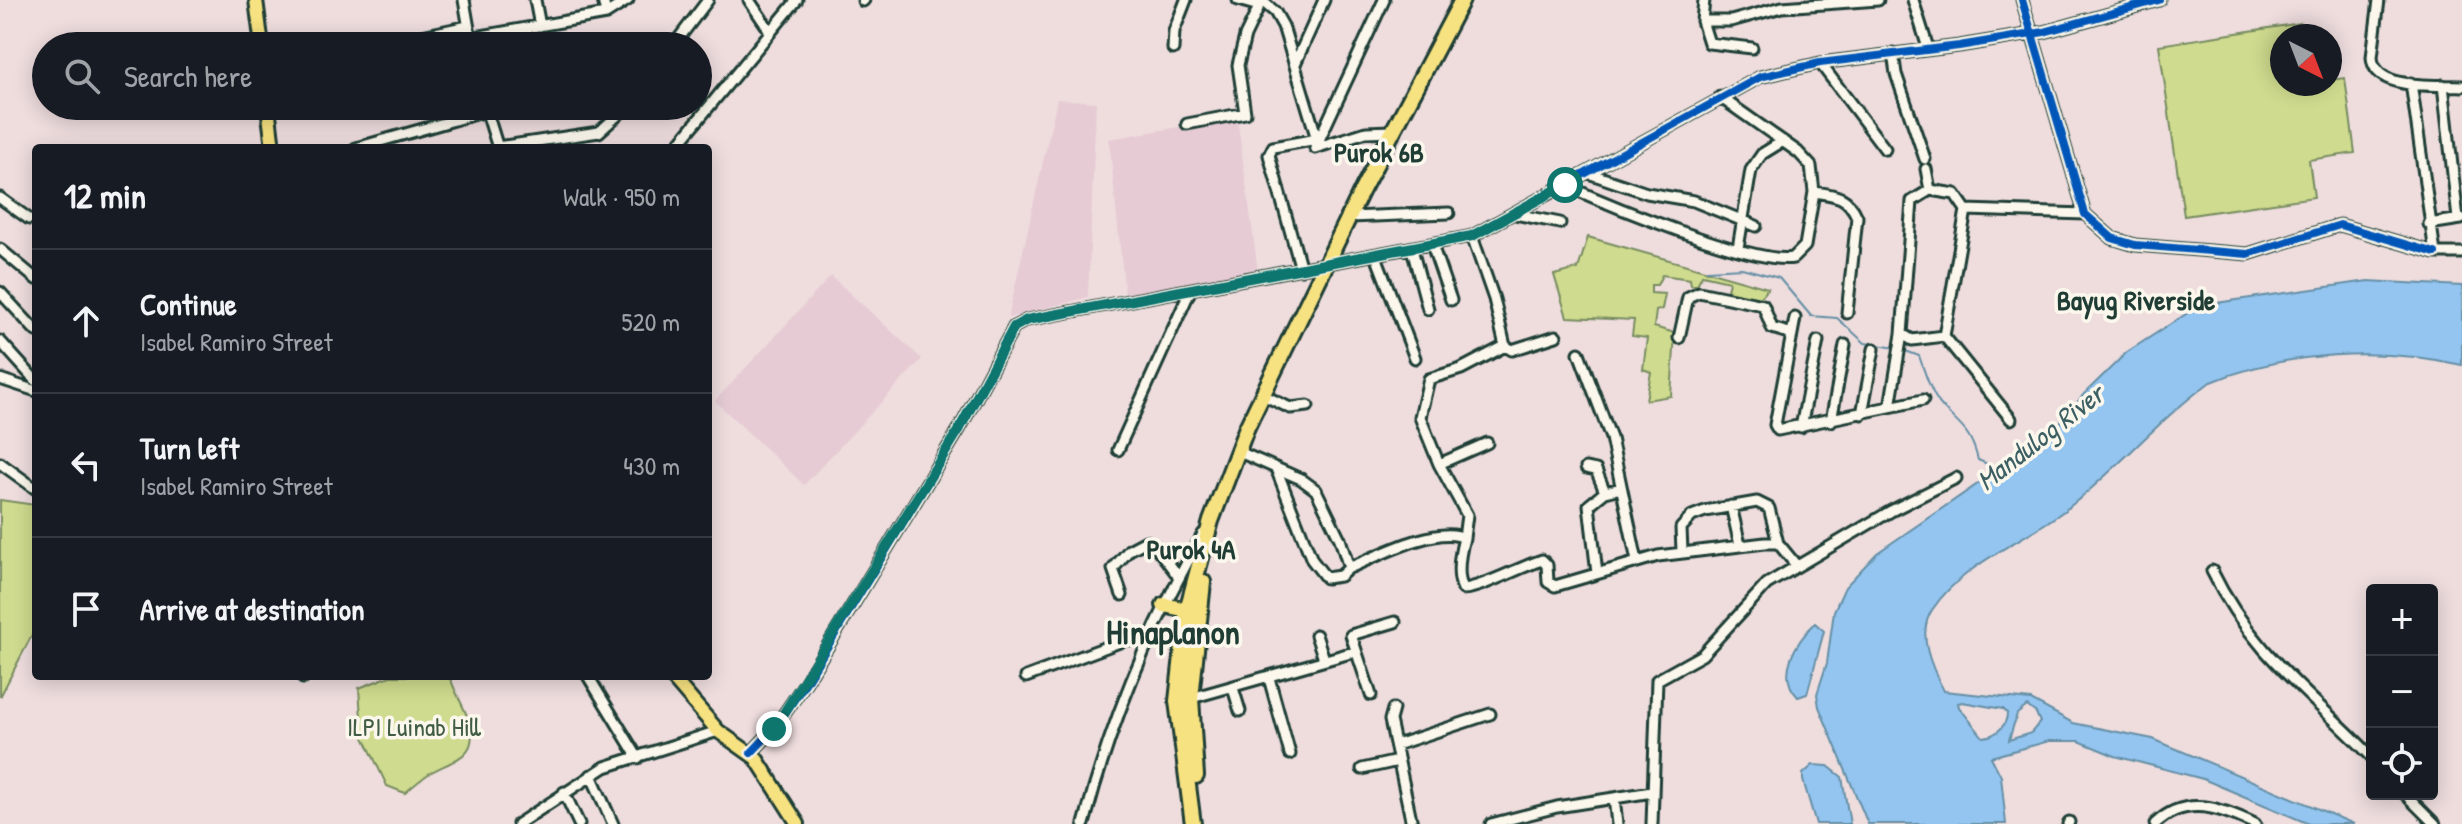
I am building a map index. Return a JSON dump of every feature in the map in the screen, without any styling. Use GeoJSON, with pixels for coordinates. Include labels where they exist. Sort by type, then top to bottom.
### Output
{"type":"FeatureCollection","features":[{"type":"Feature","properties":{"kind":"highway"},"geometry":{"type":"LineString","coordinates":[[1193,824],[1184,700],[1187,610],[1211,519],[1263,395],[1458,1]]}},
{"type":"Feature","properties":{"kind":"highway"},"geometry":{"type":"LineString","coordinates":[[1202,824],[1184,700],[1211,519]]}},
{"type":"Feature","properties":{"kind":"highway"},"geometry":{"type":"LineString","coordinates":[[1164,605],[1187,610]]}},
{"type":"Feature","properties":{"kind":"main road"},"geometry":{"type":"LineString","coordinates":[[256,0],[260,32]]}},
{"type":"Feature","properties":{"kind":"main road"},"geometry":{"type":"LineString","coordinates":[[270,120],[273,144]]}},
{"type":"Feature","properties":{"kind":"main road"},"geometry":{"type":"LineString","coordinates":[[674,680],[718,731],[751,753],[798,824]]}},
{"type":"Feature","properties":{"kind":"street"},"geometry":{"type":"LineString","coordinates":[[464,0],[469,32]]}},
{"type":"Feature","properties":{"kind":"street"},"geometry":{"type":"LineString","coordinates":[[535,0],[540,26]]}},
{"type":"Feature","properties":{"kind":"street"},"geometry":{"type":"LineString","coordinates":[[603,0],[606,14]]}},
{"type":"Feature","properties":{"kind":"street"},"geometry":{"type":"LineString","coordinates":[[514,32],[606,14],[628,0]]}},
{"type":"Feature","properties":{"kind":"street"},"geometry":{"type":"LineString","coordinates":[[684,32],[708,0]]}},
{"type":"Feature","properties":{"kind":"street"},"geometry":{"type":"LineString","coordinates":[[749,0],[770,31]]}},
{"type":"Feature","properties":{"kind":"street"},"geometry":{"type":"LineString","coordinates":[[712,102],[797,0]]}},
{"type":"Feature","properties":{"kind":"street"},"geometry":{"type":"LineString","coordinates":[[1173,49],[1174,31],[1186,0]]}},
{"type":"Feature","properties":{"kind":"street"},"geometry":{"type":"LineString","coordinates":[[1238,0],[1261,3],[1279,18],[1316,144]]}},
{"type":"Feature","properties":{"kind":"street"},"geometry":{"type":"LineString","coordinates":[[1295,64],[1324,0]]}},
{"type":"Feature","properties":{"kind":"street"},"geometry":{"type":"LineString","coordinates":[[1316,144],[1384,0]]}},
{"type":"Feature","properties":{"kind":"street"},"geometry":{"type":"LineString","coordinates":[[1704,0],[1702,21],[1705,36],[1715,46],[1752,48]]}},
{"type":"Feature","properties":{"kind":"street"},"geometry":{"type":"LineString","coordinates":[[1702,21],[1731,21],[1782,7],[1878,0]]}},
{"type":"Feature","properties":{"kind":"street"},"geometry":{"type":"LineString","coordinates":[[1913,0],[1928,48]]}},
{"type":"Feature","properties":{"kind":"street"},"geometry":{"type":"LineString","coordinates":[[2022,0],[2039,33],[2085,214],[2112,238],[2135,245],[2248,254],[2340,225],[2435,253],[2462,253]]}},
{"type":"Feature","properties":{"kind":"street"},"geometry":{"type":"LineString","coordinates":[[751,753],[774,729],[806,682],[960,428],[1009,332],[1027,320],[1325,267],[1472,236],[1760,77],[1820,63],[2039,33],[2159,0]]}},
{"type":"Feature","properties":{"kind":"street"},"geometry":{"type":"LineString","coordinates":[[2379,0],[2373,65],[2388,80],[2462,86]]}},
{"type":"Feature","properties":{"kind":"street"},"geometry":{"type":"LineString","coordinates":[[1187,124],[1245,113],[1238,65],[1245,36],[1261,3]]}},
{"type":"Feature","properties":{"kind":"street"},"geometry":{"type":"LineString","coordinates":[[440,32],[468,26]]}},
{"type":"Feature","properties":{"kind":"street"},"geometry":{"type":"LineString","coordinates":[[1893,53],[1896,74],[1926,164],[1930,190]]}},
{"type":"Feature","properties":{"kind":"street"},"geometry":{"type":"LineString","coordinates":[[1820,63],[1885,149]]}},
{"type":"Feature","properties":{"kind":"street"},"geometry":{"type":"LineString","coordinates":[[2411,83],[2435,253]]}},
{"type":"Feature","properties":{"kind":"street"},"geometry":{"type":"LineString","coordinates":[[2429,224],[2460,219],[2443,85]]}},
{"type":"Feature","properties":{"kind":"street"},"geometry":{"type":"LineString","coordinates":[[1565,185],[1638,216],[1762,258],[1779,260],[1801,253],[1814,192],[1811,166],[1783,141],[1720,97]]}},
{"type":"Feature","properties":{"kind":"street"},"geometry":{"type":"LineString","coordinates":[[369,144],[449,120]]}},
{"type":"Feature","properties":{"kind":"street"},"geometry":{"type":"LineString","coordinates":[[489,120],[497,144]]}},
{"type":"Feature","properties":{"kind":"street"},"geometry":{"type":"LineString","coordinates":[[518,144],[599,132],[612,120]]}},
{"type":"Feature","properties":{"kind":"street"},"geometry":{"type":"LineString","coordinates":[[678,144],[698,120]]}},
{"type":"Feature","properties":{"kind":"street"},"geometry":{"type":"LineString","coordinates":[[1301,269],[1269,155],[1273,147],[1316,144],[1366,132],[1392,131]]}},
{"type":"Feature","properties":{"kind":"street"},"geometry":{"type":"LineString","coordinates":[[566,137],[570,144]]}},
{"type":"Feature","properties":{"kind":"street"},"geometry":{"type":"LineString","coordinates":[[1738,248],[1755,160],[1783,141]]}},
{"type":"Feature","properties":{"kind":"street"},"geometry":{"type":"LineString","coordinates":[[1588,173],[1647,193],[1694,201],[1756,226]]}},
{"type":"Feature","properties":{"kind":"street"},"geometry":{"type":"LineString","coordinates":[[1890,407],[1900,344],[1910,209],[1914,198],[1930,190],[1955,194],[1966,210],[1944,336],[2011,419]]}},
{"type":"Feature","properties":{"kind":"street"},"geometry":{"type":"LineString","coordinates":[[1814,192],[1841,196],[1851,204],[1857,217],[1847,313]]}},
{"type":"Feature","properties":{"kind":"street"},"geometry":{"type":"LineString","coordinates":[[0,198],[29,219]]}},
{"type":"Feature","properties":{"kind":"street"},"geometry":{"type":"LineString","coordinates":[[1966,210],[2085,214]]}},
{"type":"Feature","properties":{"kind":"street"},"geometry":{"type":"LineString","coordinates":[[1350,217],[1449,213]]}},
{"type":"Feature","properties":{"kind":"street"},"geometry":{"type":"LineString","coordinates":[[1515,214],[1560,223]]}},
{"type":"Feature","properties":{"kind":"street"},"geometry":{"type":"LineString","coordinates":[[1472,236],[1494,299],[1505,346],[1512,350],[1556,336]]}},
{"type":"Feature","properties":{"kind":"street"},"geometry":{"type":"LineString","coordinates":[[1432,245],[1451,300]]}},
{"type":"Feature","properties":{"kind":"street"},"geometry":{"type":"LineString","coordinates":[[0,249],[32,276]]}},
{"type":"Feature","properties":{"kind":"street"},"geometry":{"type":"LineString","coordinates":[[1412,249],[1428,309]]}},
{"type":"Feature","properties":{"kind":"street"},"geometry":{"type":"LineString","coordinates":[[1376,256],[1415,358]]}},
{"type":"Feature","properties":{"kind":"street"},"geometry":{"type":"LineString","coordinates":[[1118,450],[1191,289]]}},
{"type":"Feature","properties":{"kind":"street"},"geometry":{"type":"LineString","coordinates":[[0,292],[32,327]]}},
{"type":"Feature","properties":{"kind":"street"},"geometry":{"type":"LineString","coordinates":[[1679,338],[1688,297],[1699,292],[1763,305],[1772,328],[1792,334]]}},
{"type":"Feature","properties":{"kind":"street"},"geometry":{"type":"LineString","coordinates":[[1795,318],[1775,425],[1778,430],[1923,400]]}},
{"type":"Feature","properties":{"kind":"street"},"geometry":{"type":"LineString","coordinates":[[1900,344],[1944,336]]}},
{"type":"Feature","properties":{"kind":"street"},"geometry":{"type":"LineString","coordinates":[[0,341],[32,377]]}},
{"type":"Feature","properties":{"kind":"street"},"geometry":{"type":"LineString","coordinates":[[1801,427],[1818,341]]}},
{"type":"Feature","properties":{"kind":"street"},"geometry":{"type":"LineString","coordinates":[[1831,421],[1845,345]]}},
{"type":"Feature","properties":{"kind":"street"},"geometry":{"type":"LineString","coordinates":[[1505,346],[1461,369],[1429,379],[1420,417],[1439,464],[1467,515],[1460,555],[1460,585],[1463,589],[1473,589],[1511,570],[1542,560],[1547,565],[1548,582],[1555,586],[1682,551],[1778,543]]}},
{"type":"Feature","properties":{"kind":"street"},"geometry":{"type":"LineString","coordinates":[[1862,414],[1874,349]]}},
{"type":"Feature","properties":{"kind":"street"},"geometry":{"type":"LineString","coordinates":[[1579,353],[1611,438],[1637,561]]}},
{"type":"Feature","properties":{"kind":"street"},"geometry":{"type":"LineString","coordinates":[[0,379],[32,390]]}},
{"type":"Feature","properties":{"kind":"street"},"geometry":{"type":"LineString","coordinates":[[1263,395],[1290,408],[1308,406]]}},
{"type":"Feature","properties":{"kind":"street"},"geometry":{"type":"LineString","coordinates":[[1439,464],[1487,443]]}},
{"type":"Feature","properties":{"kind":"street"},"geometry":{"type":"LineString","coordinates":[[1237,451],[1301,479],[1320,496],[1349,568]]}},
{"type":"Feature","properties":{"kind":"street"},"geometry":{"type":"LineString","coordinates":[[0,463],[32,486]]}},
{"type":"Feature","properties":{"kind":"street"},"geometry":{"type":"LineString","coordinates":[[1586,468],[1596,470],[1605,492]]}},
{"type":"Feature","properties":{"kind":"street"},"geometry":{"type":"LineString","coordinates":[[1277,471],[1318,570],[1331,578],[1345,574],[1349,568],[1444,533],[1455,533],[1464,538]]}},
{"type":"Feature","properties":{"kind":"street"},"geometry":{"type":"LineString","coordinates":[[1652,824],[1657,680],[1702,655],[1767,584],[1956,478]]}},
{"type":"Feature","properties":{"kind":"street"},"geometry":{"type":"LineString","coordinates":[[1597,573],[1588,514],[1594,498],[1621,488]]}},
{"type":"Feature","properties":{"kind":"street"},"geometry":{"type":"LineString","coordinates":[[1682,551],[1681,528],[1685,521],[1705,511],[1763,504],[1771,513],[1778,543],[1796,565]]}},
{"type":"Feature","properties":{"kind":"street"},"geometry":{"type":"LineString","coordinates":[[1731,506],[1740,545]]}},
{"type":"Feature","properties":{"kind":"street"},"geometry":{"type":"LineString","coordinates":[[1084,824],[1107,741],[1149,638],[1211,519]]}},
{"type":"Feature","properties":{"kind":"street"},"geometry":{"type":"LineString","coordinates":[[1122,595],[1113,569],[1115,563],[1146,541],[1156,547],[1179,577]]}},
{"type":"Feature","properties":{"kind":"street"},"geometry":{"type":"LineString","coordinates":[[2212,571],[2241,625],[2301,692],[2366,752]]}},
{"type":"Feature","properties":{"kind":"street"},"geometry":{"type":"LineString","coordinates":[[1371,695],[1354,652],[1351,635],[1395,622]]}},
{"type":"Feature","properties":{"kind":"street"},"geometry":{"type":"LineString","coordinates":[[1316,635],[1324,659]]}},
{"type":"Feature","properties":{"kind":"street"},"geometry":{"type":"LineString","coordinates":[[1026,677],[1125,640],[1149,638]]}},
{"type":"Feature","properties":{"kind":"street"},"geometry":{"type":"LineString","coordinates":[[1184,700],[1354,652]]}},
{"type":"Feature","properties":{"kind":"street"},"geometry":{"type":"LineString","coordinates":[[1269,678],[1290,754]]}},
{"type":"Feature","properties":{"kind":"street"},"geometry":{"type":"LineString","coordinates":[[590,680],[638,758]]}},
{"type":"Feature","properties":{"kind":"street"},"geometry":{"type":"LineString","coordinates":[[1233,688],[1240,711]]}},
{"type":"Feature","properties":{"kind":"street"},"geometry":{"type":"LineString","coordinates":[[1393,709],[1390,715],[1412,824]]}},
{"type":"Feature","properties":{"kind":"street"},"geometry":{"type":"LineString","coordinates":[[1396,745],[1490,714]]}},
{"type":"Feature","properties":{"kind":"street"},"geometry":{"type":"LineString","coordinates":[[518,824],[591,775],[718,731]]}},
{"type":"Feature","properties":{"kind":"street"},"geometry":{"type":"LineString","coordinates":[[1362,769],[1398,761]]}},
{"type":"Feature","properties":{"kind":"street"},"geometry":{"type":"LineString","coordinates":[[591,775],[613,824]]}},
{"type":"Feature","properties":{"kind":"street"},"geometry":{"type":"LineString","coordinates":[[564,792],[579,824]]}},
{"type":"Feature","properties":{"kind":"street"},"geometry":{"type":"LineString","coordinates":[[1491,824],[1531,819],[1614,798],[1652,792]]}},
{"type":"Feature","properties":{"kind":"street"},"geometry":{"type":"LineString","coordinates":[[1614,798],[1617,824]]}},
{"type":"Feature","properties":{"kind":"street"},"geometry":{"type":"LineString","coordinates":[[2411,800],[2435,824]]}},
{"type":"Feature","properties":{"kind":"street"},"geometry":{"type":"LineString","coordinates":[[2155,824],[2172,811],[2203,805],[2255,824]]}},
{"type":"Feature","properties":{"kind":"shaded area"},"geometry":{"type":"Polygon","coordinates":[[[1057,99],[1096,102],[1088,297],[1008,318],[1057,99]]]}},
{"type":"Feature","properties":{"kind":"shaded area"},"geometry":{"type":"Polygon","coordinates":[[[1237,117],[1258,271],[1125,296],[1109,139],[1237,117]]]}},
{"type":"Feature","properties":{"kind":"shaded area"},"geometry":{"type":"Polygon","coordinates":[[[831,276],[922,359],[804,485],[715,401],[831,276]]]}},
{"type":"Feature","properties":{"kind":"green space"},"geometry":{"type":"Polygon","coordinates":[[[2270,28],[2270,96],[2342,96],[2342,78],[2345,78],[2355,153],[2309,160],[2314,197],[2184,216],[2159,45],[2270,28]]]}},
{"type":"Feature","properties":{"kind":"green space"},"geometry":{"type":"Polygon","coordinates":[[[1588,237],[1768,288],[1757,301],[1726,295],[1729,281],[1702,275],[1697,285],[1691,285],[1690,279],[1662,275],[1657,285],[1651,285],[1651,293],[1665,294],[1662,309],[1656,311],[1654,327],[1675,333],[1671,396],[1646,400],[1651,372],[1643,369],[1647,338],[1632,336],[1634,320],[1567,317],[1554,275],[1578,269],[1588,237]]]}},
{"type":"Feature","properties":{"kind":"green space"},"geometry":{"type":"Polygon","coordinates":[[[0,500],[32,504],[32,635],[0,697],[0,500]]]}},
{"type":"Feature","properties":{"kind":"green space","name":"ILPI Luinab Hill"},"geometry":{"type":"Polygon","coordinates":[[[380,680],[451,680],[472,733],[468,750],[430,773],[405,793],[387,786],[362,733],[359,688],[380,680]]]}},
{"type":"Feature","properties":{"kind":"water"},"geometry":{"type":"Polygon","coordinates":[[[2368,281],[2462,286],[2462,365],[2399,356],[2334,355],[2270,364],[2209,383],[2073,504],[1979,564],[1945,593],[1927,619],[1928,651],[1944,691],[2031,700],[2073,723],[2153,739],[2354,824],[2309,824],[2203,779],[2115,756],[2079,741],[2049,741],[1991,757],[2001,776],[2006,824],[1868,824],[1819,707],[1817,694],[1827,663],[1834,611],[1845,587],[1877,553],[2052,433],[2084,394],[2127,352],[2194,309],[2216,303],[2368,281]],[[1958,703],[1959,707],[1983,737],[2003,726],[2007,713],[2003,709],[1958,703]],[[2027,706],[2017,714],[2009,740],[2031,733],[2040,722],[2036,713],[2027,706]]]}},
{"type":"Feature","properties":{"kind":"water"},"geometry":{"type":"Polygon","coordinates":[[[1815,623],[1824,631],[1807,694],[1798,697],[1788,678],[1791,658],[1815,623]]]}},
{"type":"Feature","properties":{"kind":"water"},"geometry":{"type":"Polygon","coordinates":[[[1813,765],[1828,766],[1842,777],[1850,824],[1816,824],[1803,780],[1803,774],[1813,765]]]}},
{"type":"Feature","properties":{"kind":"waterway"},"geometry":{"type":"LineString","coordinates":[[1707,270],[1742,268],[1779,278],[1811,316],[1837,318],[1865,343],[1896,348]]}},
{"type":"Feature","properties":{"kind":"waterway","name":"Mandulog River"},"geometry":{"type":"LineString","coordinates":[[1903,350],[1919,356],[1936,398],[1967,434],[1978,460],[1997,468]]}},
{"type":"Feature","properties":{"kind":"cycle path"},"geometry":{"type":"LineString","coordinates":[[2022,0],[2085,214],[2112,238],[2135,245],[2248,254],[2340,225],[2435,253]]}},
{"type":"Feature","properties":{"kind":"cycle path"},"geometry":{"type":"LineString","coordinates":[[751,753],[774,729],[806,682],[960,428],[1014,327],[1027,320],[1472,236],[1760,77],[1820,63],[2044,32],[2159,0]]}},
{"type":"Feature","properties":{"kind":"district","name":"Purok 6B"},"geometry":{"type":"Point","coordinates":[1379,152]}},
{"type":"Feature","properties":{"kind":"district","name":"Bayug Riverside"},"geometry":{"type":"Point","coordinates":[2136,300]}},
{"type":"Feature","properties":{"kind":"district","name":"Purok 4A"},"geometry":{"type":"Point","coordinates":[1191,549]}},
{"type":"Feature","properties":{"kind":"district","name":"Hinaplanon"},"geometry":{"type":"Point","coordinates":[1173,632]}},
{"type":"Feature","properties":{"kind":"route"},"geometry":{"type":"LineString","coordinates":[[774,729],[806,682],[832,634],[960,428],[1000,348],[1014,327],[1027,320],[1325,267],[1472,236],[1565,185]]}}]}
